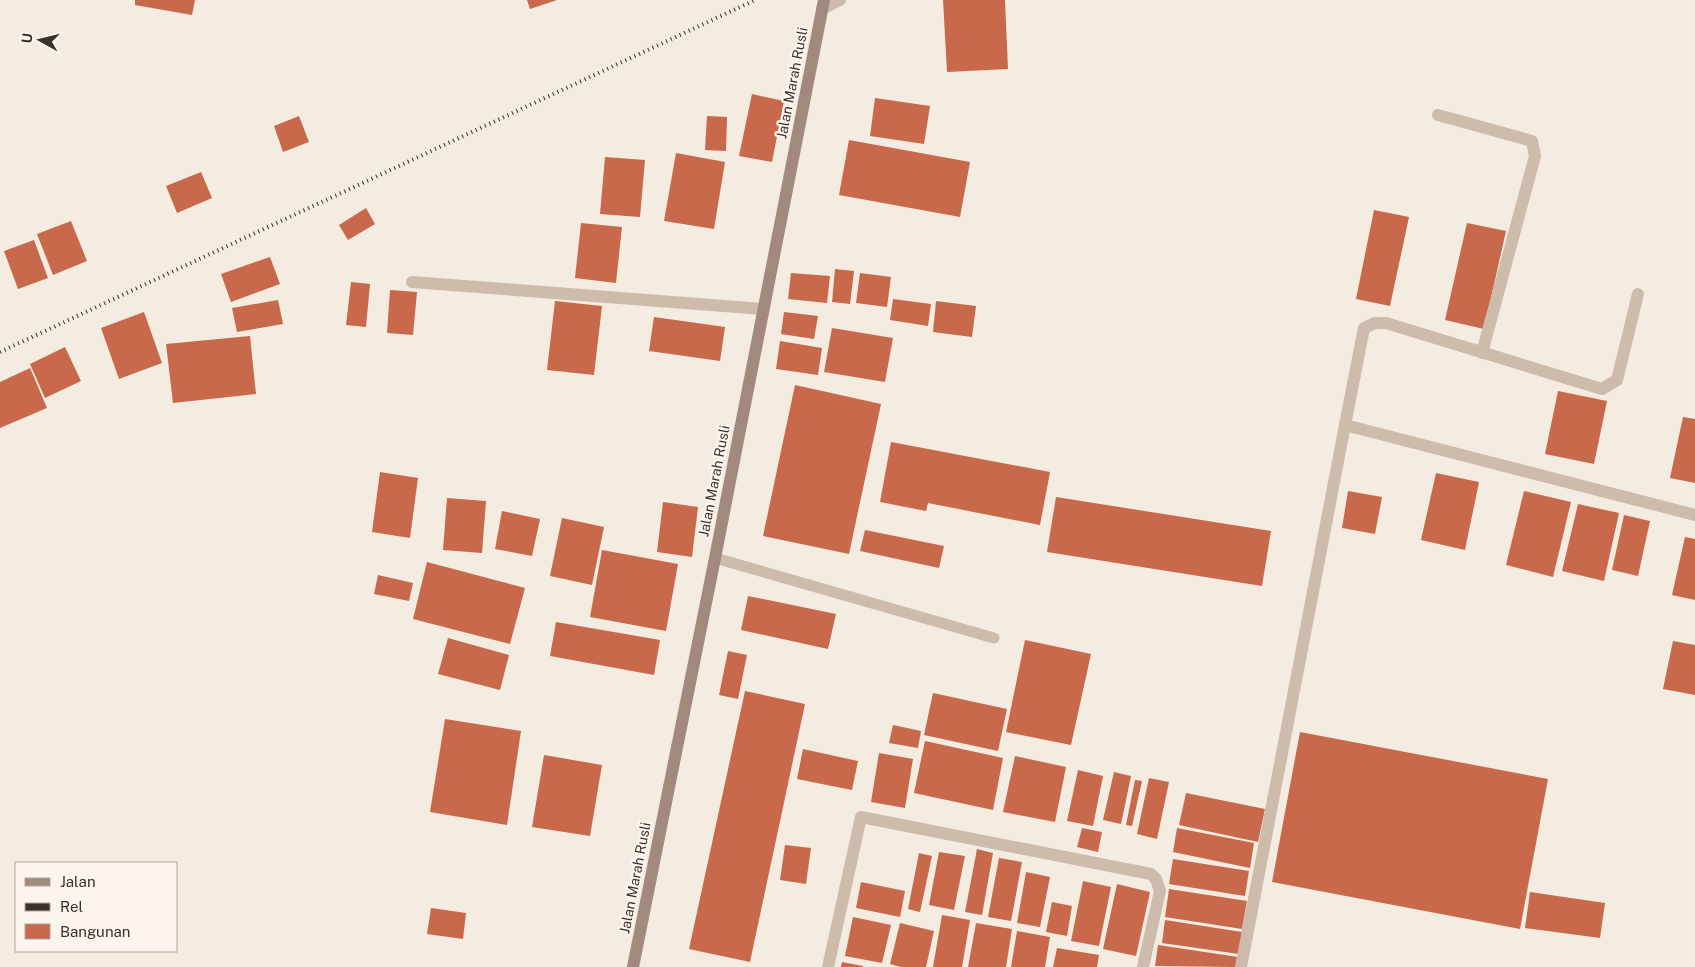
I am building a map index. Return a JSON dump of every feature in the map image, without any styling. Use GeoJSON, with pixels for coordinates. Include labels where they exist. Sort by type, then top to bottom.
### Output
{"type":"FeatureCollection","features":[{"type":"Feature","properties":{"kind":"main road","name":"Jalan Marah Rusli"},"geometry":{"type":"LineString","coordinates":[[633,967],[823,4]]}},
{"type":"Feature","properties":{"kind":"street"},"geometry":{"type":"LineString","coordinates":[[823,4],[840,0]]}},
{"type":"Feature","properties":{"kind":"street"},"geometry":{"type":"LineString","coordinates":[[1438,115],[1532,141],[1535,156],[1482,353]]}},
{"type":"Feature","properties":{"kind":"street"},"geometry":{"type":"LineString","coordinates":[[412,282],[763,309]]}},
{"type":"Feature","properties":{"kind":"street"},"geometry":{"type":"LineString","coordinates":[[1241,967],[1364,328],[1375,323],[1386,323],[1602,389],[1617,380],[1638,294]]}},
{"type":"Feature","properties":{"kind":"street"},"geometry":{"type":"LineString","coordinates":[[1346,425],[1695,515]]}},
{"type":"Feature","properties":{"kind":"street"},"geometry":{"type":"LineString","coordinates":[[828,967],[861,816],[1151,874],[1156,879],[1160,891],[1143,967]]}},
{"type":"Feature","properties":{"kind":"lane"},"geometry":{"type":"LineString","coordinates":[[715,558],[994,638]]}},
{"type":"Feature","properties":{"kind":"building"},"geometry":{"type":"Polygon","coordinates":[[[135,0],[195,0],[192,15],[135,5],[135,0]]]}},
{"type":"Feature","properties":{"kind":"building"},"geometry":{"type":"Polygon","coordinates":[[[527,0],[557,0],[530,9],[527,0]]]}},
{"type":"Feature","properties":{"kind":"building"},"geometry":{"type":"Polygon","coordinates":[[[943,0],[1005,0],[1008,69],[947,72],[943,0]]]}},
{"type":"Feature","properties":{"kind":"building"},"geometry":{"type":"Polygon","coordinates":[[[752,94],[784,101],[772,162],[739,156],[752,94]]]}},
{"type":"Feature","properties":{"kind":"building"},"geometry":{"type":"Polygon","coordinates":[[[875,98],[930,106],[924,144],[870,136],[875,98]]]}},
{"type":"Feature","properties":{"kind":"building"},"geometry":{"type":"Polygon","coordinates":[[[299,116],[309,142],[283,152],[274,126],[299,116]]]}},
{"type":"Feature","properties":{"kind":"building"},"geometry":{"type":"Polygon","coordinates":[[[707,116],[727,117],[726,151],[705,150],[707,116]]]}},
{"type":"Feature","properties":{"kind":"building"},"geometry":{"type":"Polygon","coordinates":[[[849,140],[970,162],[960,217],[839,195],[849,140]]]}},
{"type":"Feature","properties":{"kind":"building"},"geometry":{"type":"Polygon","coordinates":[[[676,153],[725,162],[714,229],[664,221],[676,153]]]}},
{"type":"Feature","properties":{"kind":"building"},"geometry":{"type":"Polygon","coordinates":[[[605,157],[645,160],[640,217],[600,214],[605,157]]]}},
{"type":"Feature","properties":{"kind":"building"},"geometry":{"type":"Polygon","coordinates":[[[201,172],[212,198],[177,213],[166,186],[201,172]]]}},
{"type":"Feature","properties":{"kind":"building"},"geometry":{"type":"Polygon","coordinates":[[[366,208],[375,224],[348,240],[339,225],[366,208]]]}},
{"type":"Feature","properties":{"kind":"building"},"geometry":{"type":"Polygon","coordinates":[[[1374,210],[1409,217],[1390,306],[1356,299],[1374,210]]]}},
{"type":"Feature","properties":{"kind":"building"},"geometry":{"type":"Polygon","coordinates":[[[71,221],[87,261],[53,275],[37,234],[71,221]]]}},
{"type":"Feature","properties":{"kind":"building"},"geometry":{"type":"Polygon","coordinates":[[[581,223],[622,227],[616,283],[575,278],[581,223]]]}},
{"type":"Feature","properties":{"kind":"building"},"geometry":{"type":"Polygon","coordinates":[[[1467,223],[1506,231],[1484,329],[1445,320],[1467,223]]]}},
{"type":"Feature","properties":{"kind":"building"},"geometry":{"type":"Polygon","coordinates":[[[34,240],[48,278],[18,289],[4,251],[34,240]]]}},
{"type":"Feature","properties":{"kind":"building"},"geometry":{"type":"Polygon","coordinates":[[[270,257],[280,284],[231,302],[221,274],[270,257]]]}},
{"type":"Feature","properties":{"kind":"building"},"geometry":{"type":"Polygon","coordinates":[[[835,269],[854,271],[850,304],[832,302],[835,269]]]}},
{"type":"Feature","properties":{"kind":"building"},"geometry":{"type":"Polygon","coordinates":[[[791,273],[830,276],[827,303],[788,299],[791,273]]]}},
{"type":"Feature","properties":{"kind":"building"},"geometry":{"type":"Polygon","coordinates":[[[860,273],[891,277],[887,307],[856,303],[860,273]]]}},
{"type":"Feature","properties":{"kind":"building"},"geometry":{"type":"Polygon","coordinates":[[[351,282],[370,284],[366,327],[346,325],[351,282]]]}},
{"type":"Feature","properties":{"kind":"building"},"geometry":{"type":"Polygon","coordinates":[[[390,290],[417,292],[413,335],[387,333],[390,290]]]}},
{"type":"Feature","properties":{"kind":"building"},"geometry":{"type":"Polygon","coordinates":[[[893,299],[931,304],[928,326],[890,320],[893,299]]]}},
{"type":"Feature","properties":{"kind":"building"},"geometry":{"type":"Polygon","coordinates":[[[278,300],[283,324],[237,332],[232,308],[278,300]]]}},
{"type":"Feature","properties":{"kind":"building"},"geometry":{"type":"Polygon","coordinates":[[[555,301],[602,306],[594,375],[547,370],[555,301]]]}},
{"type":"Feature","properties":{"kind":"building"},"geometry":{"type":"Polygon","coordinates":[[[936,301],[976,306],[972,337],[933,332],[936,301]]]}},
{"type":"Feature","properties":{"kind":"building"},"geometry":{"type":"Polygon","coordinates":[[[144,312],[162,363],[119,379],[101,328],[144,312]]]}},
{"type":"Feature","properties":{"kind":"building"},"geometry":{"type":"Polygon","coordinates":[[[784,312],[818,316],[814,339],[781,334],[784,312]]]}},
{"type":"Feature","properties":{"kind":"building"},"geometry":{"type":"Polygon","coordinates":[[[654,317],[725,327],[720,361],[649,351],[654,317]]]}},
{"type":"Feature","properties":{"kind":"building"},"geometry":{"type":"Polygon","coordinates":[[[832,328],[893,338],[885,382],[824,372],[832,328]]]}},
{"type":"Feature","properties":{"kind":"building"},"geometry":{"type":"Polygon","coordinates":[[[250,336],[256,394],[173,403],[166,344],[250,336]]]}},
{"type":"Feature","properties":{"kind":"building"},"geometry":{"type":"Polygon","coordinates":[[[780,341],[822,348],[818,375],[776,369],[780,341]]]}},
{"type":"Feature","properties":{"kind":"building"},"geometry":{"type":"Polygon","coordinates":[[[65,347],[81,381],[45,398],[30,364],[65,347]]]}},
{"type":"Feature","properties":{"kind":"building"},"geometry":{"type":"Polygon","coordinates":[[[30,368],[47,408],[0,428],[0,382],[30,368]]]}},
{"type":"Feature","properties":{"kind":"building"},"geometry":{"type":"Polygon","coordinates":[[[795,385],[881,404],[849,554],[763,536],[795,385]]]}},
{"type":"Feature","properties":{"kind":"building"},"geometry":{"type":"Polygon","coordinates":[[[1558,391],[1607,401],[1594,464],[1545,454],[1558,391]]]}},
{"type":"Feature","properties":{"kind":"building"},"geometry":{"type":"Polygon","coordinates":[[[1683,417],[1695,419],[1695,483],[1670,478],[1683,417]]]}},
{"type":"Feature","properties":{"kind":"building"},"geometry":{"type":"Polygon","coordinates":[[[891,442],[1050,472],[1040,525],[928,503],[926,511],[880,502],[891,442]]]}},
{"type":"Feature","properties":{"kind":"building"},"geometry":{"type":"Polygon","coordinates":[[[380,472],[418,478],[410,538],[372,532],[380,472]]]}},
{"type":"Feature","properties":{"kind":"building"},"geometry":{"type":"Polygon","coordinates":[[[1436,473],[1479,482],[1465,550],[1421,540],[1436,473]]]}},
{"type":"Feature","properties":{"kind":"building"},"geometry":{"type":"Polygon","coordinates":[[[1348,491],[1382,497],[1375,534],[1342,528],[1348,491]]]}},
{"type":"Feature","properties":{"kind":"building"},"geometry":{"type":"Polygon","coordinates":[[[1524,491],[1571,502],[1553,577],[1506,565],[1524,491]]]}},
{"type":"Feature","properties":{"kind":"building"},"geometry":{"type":"Polygon","coordinates":[[[1056,497],[1271,531],[1262,586],[1047,552],[1056,497]]]}},
{"type":"Feature","properties":{"kind":"building"},"geometry":{"type":"Polygon","coordinates":[[[447,498],[486,501],[482,553],[443,550],[447,498]]]}},
{"type":"Feature","properties":{"kind":"building"},"geometry":{"type":"Polygon","coordinates":[[[663,502],[698,507],[692,557],[657,552],[663,502]]]}},
{"type":"Feature","properties":{"kind":"building"},"geometry":{"type":"Polygon","coordinates":[[[1578,504],[1619,513],[1604,581],[1562,571],[1578,504]]]}},
{"type":"Feature","properties":{"kind":"building"},"geometry":{"type":"Polygon","coordinates":[[[502,511],[540,519],[532,556],[495,549],[502,511]]]}},
{"type":"Feature","properties":{"kind":"building"},"geometry":{"type":"Polygon","coordinates":[[[1624,515],[1650,521],[1638,576],[1612,570],[1624,515]]]}},
{"type":"Feature","properties":{"kind":"building"},"geometry":{"type":"Polygon","coordinates":[[[562,518],[604,527],[592,585],[550,576],[562,518]]]}},
{"type":"Feature","properties":{"kind":"building"},"geometry":{"type":"Polygon","coordinates":[[[865,530],[944,546],[939,568],[860,551],[865,530]]]}},
{"type":"Feature","properties":{"kind":"building"},"geometry":{"type":"Polygon","coordinates":[[[1685,537],[1695,539],[1695,600],[1672,595],[1685,537]]]}},
{"type":"Feature","properties":{"kind":"building"},"geometry":{"type":"Polygon","coordinates":[[[602,550],[678,564],[666,631],[590,617],[602,550]]]}},
{"type":"Feature","properties":{"kind":"building"},"geometry":{"type":"Polygon","coordinates":[[[427,562],[525,588],[510,644],[413,619],[427,562]]]}},
{"type":"Feature","properties":{"kind":"building"},"geometry":{"type":"Polygon","coordinates":[[[378,575],[413,583],[409,601],[374,594],[378,575]]]}},
{"type":"Feature","properties":{"kind":"building"},"geometry":{"type":"Polygon","coordinates":[[[748,596],[836,614],[828,649],[741,630],[748,596]]]}},
{"type":"Feature","properties":{"kind":"building"},"geometry":{"type":"Polygon","coordinates":[[[556,622],[660,640],[654,675],[550,656],[556,622]]]}},
{"type":"Feature","properties":{"kind":"building"},"geometry":{"type":"Polygon","coordinates":[[[448,638],[509,655],[500,690],[438,674],[448,638]]]}},
{"type":"Feature","properties":{"kind":"building"},"geometry":{"type":"Polygon","coordinates":[[[1025,640],[1091,654],[1071,745],[1006,732],[1025,640]]]}},
{"type":"Feature","properties":{"kind":"building"},"geometry":{"type":"Polygon","coordinates":[[[1673,641],[1695,645],[1695,695],[1663,689],[1673,641]]]}},
{"type":"Feature","properties":{"kind":"building"},"geometry":{"type":"Polygon","coordinates":[[[728,651],[747,655],[738,699],[719,695],[728,651]]]}},
{"type":"Feature","properties":{"kind":"building"},"geometry":{"type":"Polygon","coordinates":[[[745,691],[805,704],[750,962],[689,949],[745,691]]]}},
{"type":"Feature","properties":{"kind":"building"},"geometry":{"type":"Polygon","coordinates":[[[933,693],[1007,709],[998,751],[924,735],[933,693]]]}},
{"type":"Feature","properties":{"kind":"building"},"geometry":{"type":"Polygon","coordinates":[[[445,719],[521,731],[507,825],[430,812],[445,719]]]}},
{"type":"Feature","properties":{"kind":"building"},"geometry":{"type":"Polygon","coordinates":[[[893,725],[921,731],[918,748],[889,743],[893,725]]]}},
{"type":"Feature","properties":{"kind":"building"},"geometry":{"type":"Polygon","coordinates":[[[1300,732],[1548,779],[1520,929],[1272,882],[1300,732]]]}},
{"type":"Feature","properties":{"kind":"building"},"geometry":{"type":"Polygon","coordinates":[[[925,741],[1003,758],[993,810],[914,793],[925,741]]]}},
{"type":"Feature","properties":{"kind":"building"},"geometry":{"type":"Polygon","coordinates":[[[803,749],[858,761],[852,790],[797,779],[803,749]]]}},
{"type":"Feature","properties":{"kind":"building"},"geometry":{"type":"Polygon","coordinates":[[[879,753],[913,759],[905,808],[871,802],[879,753]]]}},
{"type":"Feature","properties":{"kind":"building"},"geometry":{"type":"Polygon","coordinates":[[[544,755],[602,765],[590,836],[532,827],[544,755]]]}},
{"type":"Feature","properties":{"kind":"building"},"geometry":{"type":"Polygon","coordinates":[[[1015,756],[1066,767],[1055,822],[1003,812],[1015,756]]]}},
{"type":"Feature","properties":{"kind":"building"},"geometry":{"type":"Polygon","coordinates":[[[1078,770],[1103,776],[1093,826],[1067,821],[1078,770]]]}},
{"type":"Feature","properties":{"kind":"building"},"geometry":{"type":"Polygon","coordinates":[[[1114,772],[1131,776],[1121,824],[1103,820],[1114,772]]]}},
{"type":"Feature","properties":{"kind":"building"},"geometry":{"type":"Polygon","coordinates":[[[1149,778],[1169,782],[1157,839],[1137,834],[1149,778]]]}},
{"type":"Feature","properties":{"kind":"building"},"geometry":{"type":"Polygon","coordinates":[[[1135,780],[1142,781],[1132,826],[1126,825],[1135,780]]]}},
{"type":"Feature","properties":{"kind":"building"},"geometry":{"type":"Polygon","coordinates":[[[1186,793],[1265,809],[1258,842],[1179,825],[1186,793]]]}},
{"type":"Feature","properties":{"kind":"building"},"geometry":{"type":"Polygon","coordinates":[[[1082,828],[1102,832],[1098,852],[1077,847],[1082,828]]]}},
{"type":"Feature","properties":{"kind":"building"},"geometry":{"type":"Polygon","coordinates":[[[1177,828],[1254,843],[1250,868],[1173,852],[1177,828]]]}},
{"type":"Feature","properties":{"kind":"building"},"geometry":{"type":"Polygon","coordinates":[[[785,845],[811,848],[806,884],[780,880],[785,845]]]}},
{"type":"Feature","properties":{"kind":"building"},"geometry":{"type":"Polygon","coordinates":[[[977,849],[993,853],[982,915],[965,912],[977,849]]]}},
{"type":"Feature","properties":{"kind":"building"},"geometry":{"type":"Polygon","coordinates":[[[939,852],[965,856],[954,910],[929,905],[939,852]]]}},
{"type":"Feature","properties":{"kind":"building"},"geometry":{"type":"Polygon","coordinates":[[[919,853],[932,856],[920,912],[908,909],[919,853]]]}},
{"type":"Feature","properties":{"kind":"building"},"geometry":{"type":"Polygon","coordinates":[[[999,858],[1022,862],[1011,921],[988,917],[999,858]]]}},
{"type":"Feature","properties":{"kind":"building"},"geometry":{"type":"Polygon","coordinates":[[[1173,859],[1249,871],[1245,896],[1169,884],[1173,859]]]}},
{"type":"Feature","properties":{"kind":"building"},"geometry":{"type":"Polygon","coordinates":[[[1026,872],[1050,877],[1040,927],[1017,923],[1026,872]]]}},
{"type":"Feature","properties":{"kind":"building"},"geometry":{"type":"Polygon","coordinates":[[[1083,881],[1111,887],[1099,946],[1071,941],[1083,881]]]}},
{"type":"Feature","properties":{"kind":"building"},"geometry":{"type":"Polygon","coordinates":[[[861,882],[905,891],[900,917],[856,908],[861,882]]]}},
{"type":"Feature","properties":{"kind":"building"},"geometry":{"type":"Polygon","coordinates":[[[1117,884],[1150,892],[1136,956],[1103,949],[1117,884]]]}},
{"type":"Feature","properties":{"kind":"building"},"geometry":{"type":"Polygon","coordinates":[[[1169,889],[1247,901],[1242,929],[1165,917],[1169,889]]]}},
{"type":"Feature","properties":{"kind":"building"},"geometry":{"type":"Polygon","coordinates":[[[1530,892],[1605,903],[1600,938],[1525,928],[1530,892]]]}},
{"type":"Feature","properties":{"kind":"building"},"geometry":{"type":"Polygon","coordinates":[[[1052,902],[1072,906],[1067,936],[1046,932],[1052,902]]]}},
{"type":"Feature","properties":{"kind":"building"},"geometry":{"type":"Polygon","coordinates":[[[431,908],[466,913],[463,939],[427,934],[431,908]]]}},
{"type":"Feature","properties":{"kind":"building"},"geometry":{"type":"Polygon","coordinates":[[[942,915],[970,920],[962,967],[933,967],[942,915]]]}},
{"type":"Feature","properties":{"kind":"building"},"geometry":{"type":"Polygon","coordinates":[[[853,917],[891,925],[882,963],[845,956],[853,917]]]}},
{"type":"Feature","properties":{"kind":"building"},"geometry":{"type":"Polygon","coordinates":[[[1165,920],[1242,932],[1239,954],[1162,943],[1165,920]]]}},
{"type":"Feature","properties":{"kind":"building"},"geometry":{"type":"Polygon","coordinates":[[[900,923],[934,931],[926,967],[901,967],[890,964],[900,923]]]}},
{"type":"Feature","properties":{"kind":"building"},"geometry":{"type":"Polygon","coordinates":[[[976,923],[1012,929],[1006,967],[968,967],[976,923]]]}},
{"type":"Feature","properties":{"kind":"building"},"geometry":{"type":"Polygon","coordinates":[[[1017,931],[1050,937],[1045,967],[1011,967],[1017,931]]]}},
{"type":"Feature","properties":{"kind":"building"},"geometry":{"type":"Polygon","coordinates":[[[1158,945],[1238,957],[1236,967],[1155,966],[1158,945]]]}},
{"type":"Feature","properties":{"kind":"building"},"geometry":{"type":"Polygon","coordinates":[[[1057,948],[1099,955],[1097,967],[1053,967],[1057,948]]]}},
{"type":"Feature","properties":{"kind":"building"},"geometry":{"type":"Polygon","coordinates":[[[842,962],[863,966],[863,967],[841,967],[842,962]]]}},
{"type":"Feature","properties":{"kind":"railway"},"geometry":{"type":"LineString","coordinates":[[0,352],[755,0]]}}]}
